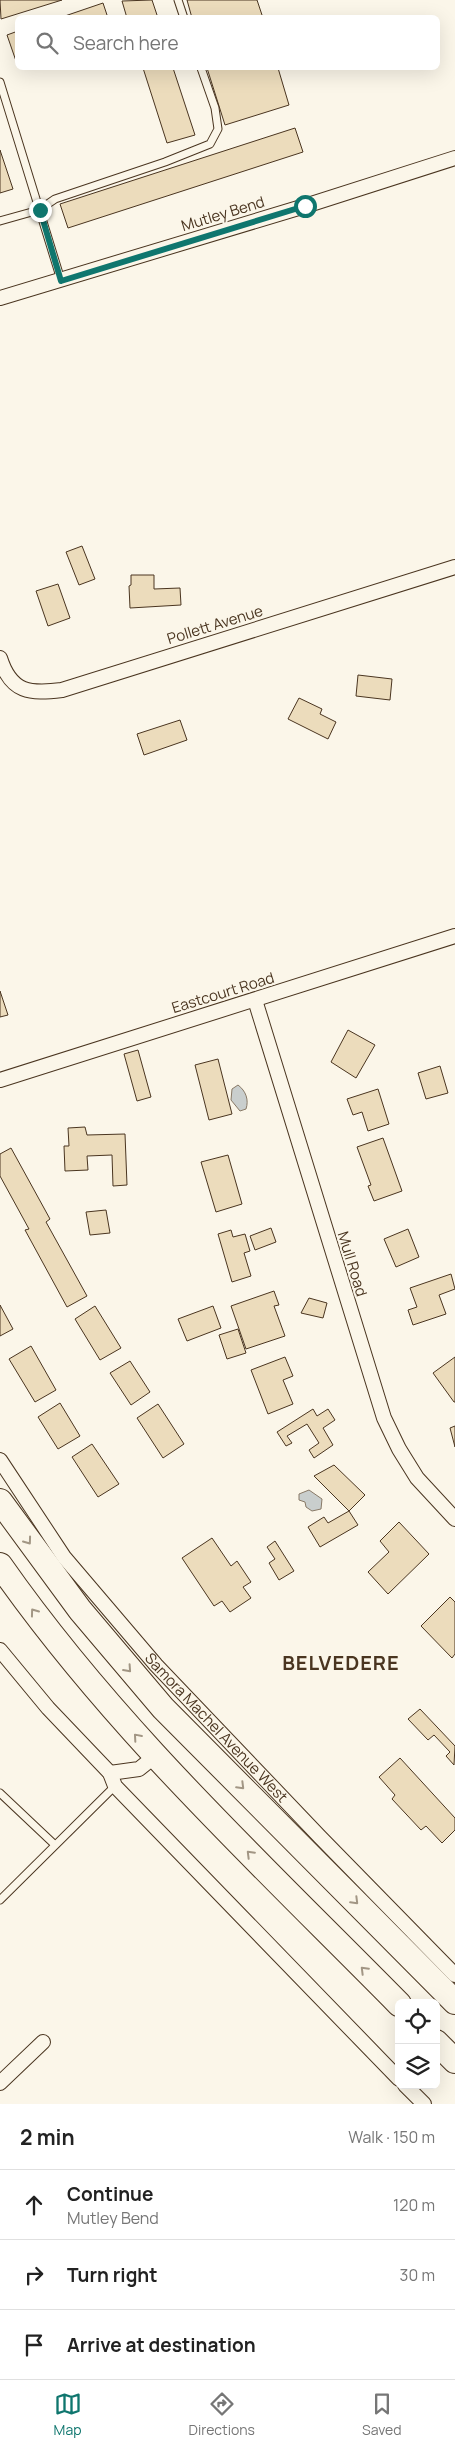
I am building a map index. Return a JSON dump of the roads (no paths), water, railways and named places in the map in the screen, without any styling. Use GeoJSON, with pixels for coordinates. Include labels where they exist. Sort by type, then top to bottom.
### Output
{"type":"FeatureCollection","features":[{"type":"Feature","properties":{"kind":"highway","name":"Samora Machel Avenue West"},"geometry":{"type":"LineString","coordinates":[[0,1501],[80,1610],[163,1708],[455,2002]]}},
{"type":"Feature","properties":{"kind":"highway"},"geometry":{"type":"LineString","coordinates":[[0,1565],[53,1638],[154,1757],[395,2000]]}},
{"type":"Feature","properties":{"kind":"highway"},"geometry":{"type":"LineString","coordinates":[[438,2044],[455,2061]]}},
{"type":"Feature","properties":{"kind":"street","name":"Mutley Bend"},"geometry":{"type":"LineString","coordinates":[[0,298],[305,206],[455,158]]}},
{"type":"Feature","properties":{"kind":"street","name":"Pollett Avenue"},"geometry":{"type":"LineString","coordinates":[[0,658],[11,681],[25,691],[62,690],[455,567]]}},
{"type":"Feature","properties":{"kind":"street","name":"Eastcourt Road"},"geometry":{"type":"LineString","coordinates":[[0,1080],[455,936]]}},
{"type":"Feature","properties":{"kind":"street","name":"Mull Road"},"geometry":{"type":"LineString","coordinates":[[254,1000],[384,1418],[399,1449],[417,1478],[455,1519]]}},
{"type":"Feature","properties":{"kind":"street","name":"Samora Machel Avenue West"},"geometry":{"type":"LineString","coordinates":[[0,1460],[64,1557],[156,1665],[455,1975]]}},
{"type":"Feature","properties":{"kind":"street"},"geometry":{"type":"LineString","coordinates":[[0,1650],[48,1708],[112,1779],[395,2075]]}},
{"type":"Feature","properties":{"kind":"street"},"geometry":{"type":"LineString","coordinates":[[112,1779],[139,1769],[154,1757]]}},
{"type":"Feature","properties":{"kind":"street"},"geometry":{"type":"LineString","coordinates":[[0,2083],[43,2042]]}},
{"type":"Feature","properties":{"kind":"street"},"geometry":{"type":"LineString","coordinates":[[409,2089],[424,2104]]}},
{"type":"Feature","properties":{"kind":"lane"},"geometry":{"type":"LineString","coordinates":[[178,0],[183,15]]}},
{"type":"Feature","properties":{"kind":"lane"},"geometry":{"type":"LineString","coordinates":[[0,221],[40,210],[55,199],[165,162],[210,144],[218,129],[215,108],[202,70]]}},
{"type":"Feature","properties":{"kind":"lane"},"geometry":{"type":"LineString","coordinates":[[0,82],[61,281]]}},
{"type":"Feature","properties":{"kind":"lane"},"geometry":{"type":"LineString","coordinates":[[0,1900],[54,1844],[112,1779]]}},
{"type":"Feature","properties":{"kind":"lane"},"geometry":{"type":"LineString","coordinates":[[0,1793],[54,1844]]}},
{"type":"Feature","properties":{"kind":"district","name":"BELVEDERE"},"geometry":{"type":"Point","coordinates":[341,1663]}}]}
